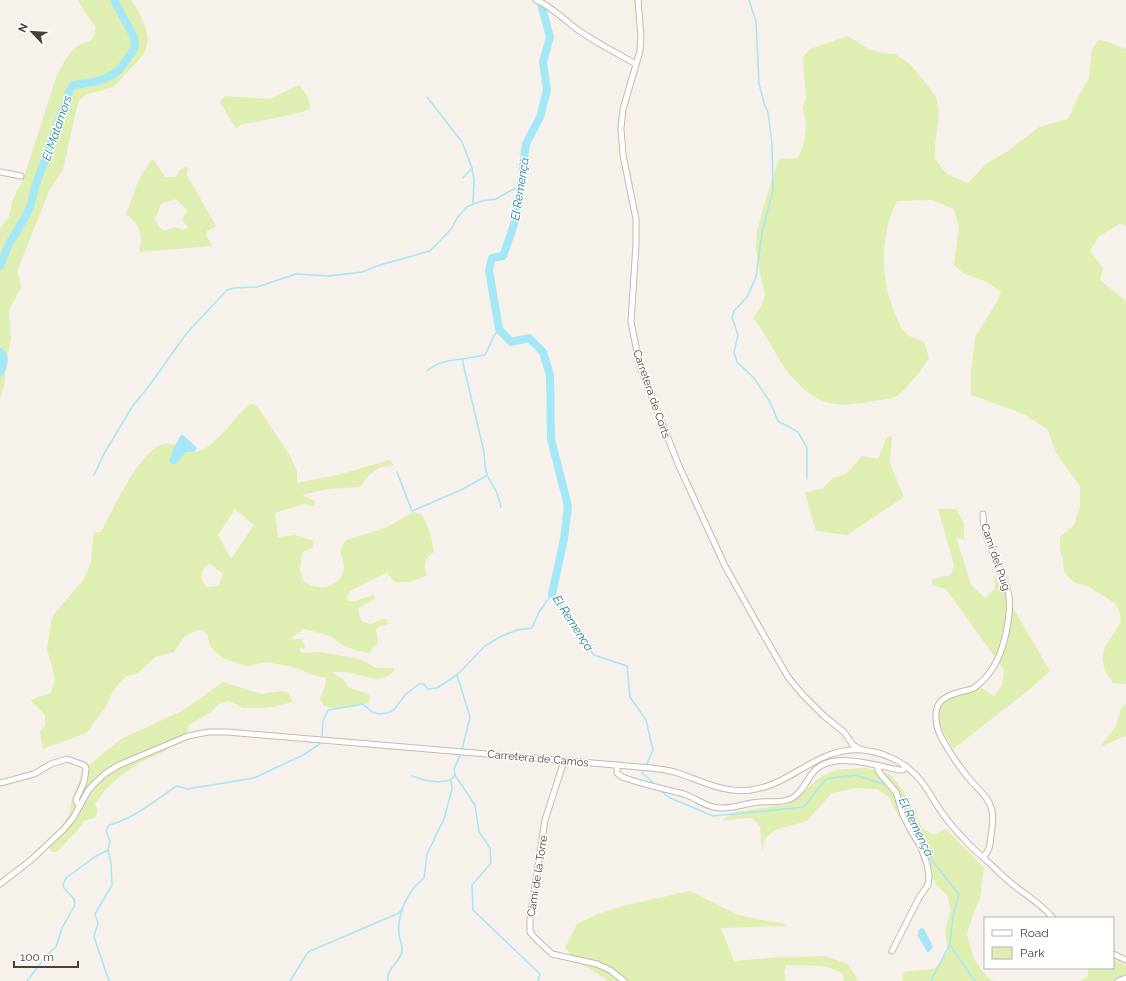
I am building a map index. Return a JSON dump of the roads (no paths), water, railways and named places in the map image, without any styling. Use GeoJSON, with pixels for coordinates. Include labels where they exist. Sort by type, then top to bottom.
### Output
{"type":"FeatureCollection","features":[{"type":"Feature","properties":{"kind":"street"},"geometry":{"type":"LineString","coordinates":[[536,0],[606,48],[636,64]]}},
{"type":"Feature","properties":{"kind":"street","name":"Carretera de Corts"},"geometry":{"type":"LineString","coordinates":[[638,0],[641,37],[640,51],[628,87],[623,109],[621,129],[623,155],[636,219],[636,244],[631,322],[640,367],[679,466],[725,566],[788,676],[802,694],[824,716],[844,732],[849,741],[861,750]]}},
{"type":"Feature","properties":{"kind":"street"},"geometry":{"type":"LineString","coordinates":[[0,172],[21,176]]}},
{"type":"Feature","properties":{"kind":"street","name":"Camí del Puig"},"geometry":{"type":"LineString","coordinates":[[983,514],[983,522],[987,538],[1008,591],[1009,608],[1006,633],[1002,648],[993,669],[974,688],[950,694],[942,699],[936,713],[938,727],[948,748],[959,767],[971,782],[984,794],[993,812],[993,823],[988,853],[983,857]]}},
{"type":"Feature","properties":{"kind":"street","name":"Carretera de Camós"},"geometry":{"type":"LineString","coordinates":[[0,884],[31,860],[64,829],[73,818],[94,784],[101,777],[119,765],[188,736],[201,733],[227,732],[651,768],[675,772],[723,789],[739,791],[774,784],[815,760],[829,754],[847,750],[861,750],[876,752],[906,766],[923,784],[954,829],[1009,882],[1041,905],[1052,917]]}},
{"type":"Feature","properties":{"kind":"street"},"geometry":{"type":"LineString","coordinates":[[847,750],[849,741]]}},
{"type":"Feature","properties":{"kind":"street"},"geometry":{"type":"LineString","coordinates":[[0,783],[34,774],[52,764],[67,759],[85,766],[86,769],[84,782],[76,800],[80,805]]}},
{"type":"Feature","properties":{"kind":"street","name":"Camí de la Torre"},"geometry":{"type":"LineString","coordinates":[[564,761],[545,820],[531,911],[530,932],[552,954],[597,964],[610,970],[621,977],[624,981]]}},
{"type":"Feature","properties":{"kind":"street"},"geometry":{"type":"LineString","coordinates":[[620,765],[617,773],[622,777],[688,796],[715,808],[730,808],[758,802],[786,800],[792,798],[802,789],[816,768],[832,761],[851,761],[900,770],[906,766]]}},
{"type":"Feature","properties":{"kind":"street"},"geometry":{"type":"LineString","coordinates":[[892,769],[896,767],[898,761]]}},
{"type":"Feature","properties":{"kind":"street"},"geometry":{"type":"LineString","coordinates":[[878,766],[878,770],[882,776],[896,792],[903,815],[920,845],[927,864],[929,876],[928,885],[920,896],[892,950]]}},
{"type":"Feature","properties":{"kind":"street"},"geometry":{"type":"LineString","coordinates":[[1114,954],[1126,960]]}},
{"type":"Feature","properties":{"kind":"street"},"geometry":{"type":"LineString","coordinates":[[1118,981],[1126,978]]}},
{"type":"Feature","properties":{"kind":"water"},"geometry":{"type":"Polygon","coordinates":[[[181,435],[183,435],[197,448],[194,452],[186,452],[176,464],[172,464],[169,461],[175,445],[181,435]]]}},
{"type":"Feature","properties":{"kind":"water"},"geometry":{"type":"Polygon","coordinates":[[[921,928],[924,929],[933,947],[929,952],[927,952],[918,936],[918,931],[921,928]]]}},
{"type":"Feature","properties":{"kind":"waterway","name":"El Matamors"},"geometry":{"type":"LineString","coordinates":[[0,266],[9,244],[30,207],[35,187],[73,85],[99,81],[112,75],[120,69],[135,46],[134,37],[114,0]]}},
{"type":"Feature","properties":{"kind":"waterway","name":"El Remençà"},"geometry":{"type":"LineString","coordinates":[[540,0],[550,37],[543,62],[547,90],[540,117],[526,144],[517,216],[503,256],[492,258],[489,270],[499,329],[511,342],[529,338],[543,352],[550,375],[551,439],[568,506],[564,539],[552,594]]}},
{"type":"Feature","properties":{"kind":"waterway"},"geometry":{"type":"LineString","coordinates":[[749,0],[756,22],[759,84],[768,112],[772,144],[773,190],[762,233],[756,277],[747,297],[734,311],[732,317],[738,335],[734,352],[737,362],[754,378],[770,402],[778,421],[798,432],[807,448],[807,479]]}},
{"type":"Feature","properties":{"kind":"waterway"},"geometry":{"type":"LineString","coordinates":[[427,97],[462,142],[472,168],[474,180],[473,204]]}},
{"type":"Feature","properties":{"kind":"waterway"},"geometry":{"type":"LineString","coordinates":[[463,178],[472,168]]}},
{"type":"Feature","properties":{"kind":"waterway"},"geometry":{"type":"LineString","coordinates":[[94,475],[105,452],[132,407],[186,334],[227,290],[234,288],[257,287],[296,274],[329,276],[362,272],[380,265],[430,251],[452,228],[457,218],[467,207],[482,201],[496,199],[521,186]]}},
{"type":"Feature","properties":{"kind":"waterway"},"geometry":{"type":"LineString","coordinates":[[499,329],[485,355],[463,359],[463,363],[484,452],[487,475],[497,493],[501,507]]}},
{"type":"Feature","properties":{"kind":"waterway","name":"El Matamors"},"geometry":{"type":"LineString","coordinates":[[0,352],[4,359],[0,372]]}},
{"type":"Feature","properties":{"kind":"waterway"},"geometry":{"type":"LineString","coordinates":[[427,371],[435,365],[463,359]]}},
{"type":"Feature","properties":{"kind":"waterway"},"geometry":{"type":"LineString","coordinates":[[397,472],[412,511],[461,490],[486,476]]}},
{"type":"Feature","properties":{"kind":"waterway"},"geometry":{"type":"LineString","coordinates":[[322,737],[323,721],[328,710],[363,704],[372,712],[379,714],[387,713],[394,710],[405,695],[419,684],[424,684],[428,689],[437,688],[457,675],[485,646],[500,637],[517,630],[532,628],[539,612],[552,594],[594,655],[627,666],[630,697],[646,720],[653,750],[646,766]]}},
{"type":"Feature","properties":{"kind":"waterway"},"geometry":{"type":"LineString","coordinates":[[457,675],[470,717],[462,750]]}},
{"type":"Feature","properties":{"kind":"waterway"},"geometry":{"type":"LineString","coordinates":[[109,981],[94,937],[98,923],[95,914],[112,885],[111,863],[108,850],[110,841],[106,831],[109,825],[136,814],[177,786],[187,789],[254,778],[303,755],[320,744]]}},
{"type":"Feature","properties":{"kind":"waterway"},"geometry":{"type":"LineString","coordinates":[[388,981],[389,972],[398,960],[402,951],[399,935],[402,910],[413,888],[424,878],[427,854],[444,819],[452,789],[451,780],[455,775],[454,769],[461,753]]}},
{"type":"Feature","properties":{"kind":"waterway","name":"El Remençà"},"geometry":{"type":"LineString","coordinates":[[644,769],[642,773],[656,785]]}},
{"type":"Feature","properties":{"kind":"waterway"},"geometry":{"type":"LineString","coordinates":[[455,775],[475,805],[479,832],[490,848],[491,863],[472,885],[473,910],[540,974],[538,981]]}},
{"type":"Feature","properties":{"kind":"waterway","name":"El Remençà"},"geometry":{"type":"LineString","coordinates":[[661,791],[668,797],[713,816],[804,807],[826,779],[855,775],[887,785]]}},
{"type":"Feature","properties":{"kind":"waterway"},"geometry":{"type":"LineString","coordinates":[[412,776],[438,782],[451,780]]}},
{"type":"Feature","properties":{"kind":"waterway","name":"El Remençà"},"geometry":{"type":"LineString","coordinates":[[895,787],[897,788],[907,812],[933,862],[959,894],[953,916],[950,944],[931,981]]}},
{"type":"Feature","properties":{"kind":"waterway"},"geometry":{"type":"LineString","coordinates":[[27,981],[48,954],[56,947],[62,928],[75,905],[74,899],[64,888],[63,885],[66,878],[96,856],[108,850]]}},
{"type":"Feature","properties":{"kind":"waterway"},"geometry":{"type":"LineString","coordinates":[[290,981],[308,952],[399,913],[402,909]]}},
{"type":"Feature","properties":{"kind":"waterway"},"geometry":{"type":"LineString","coordinates":[[950,945],[975,981]]}}]}
